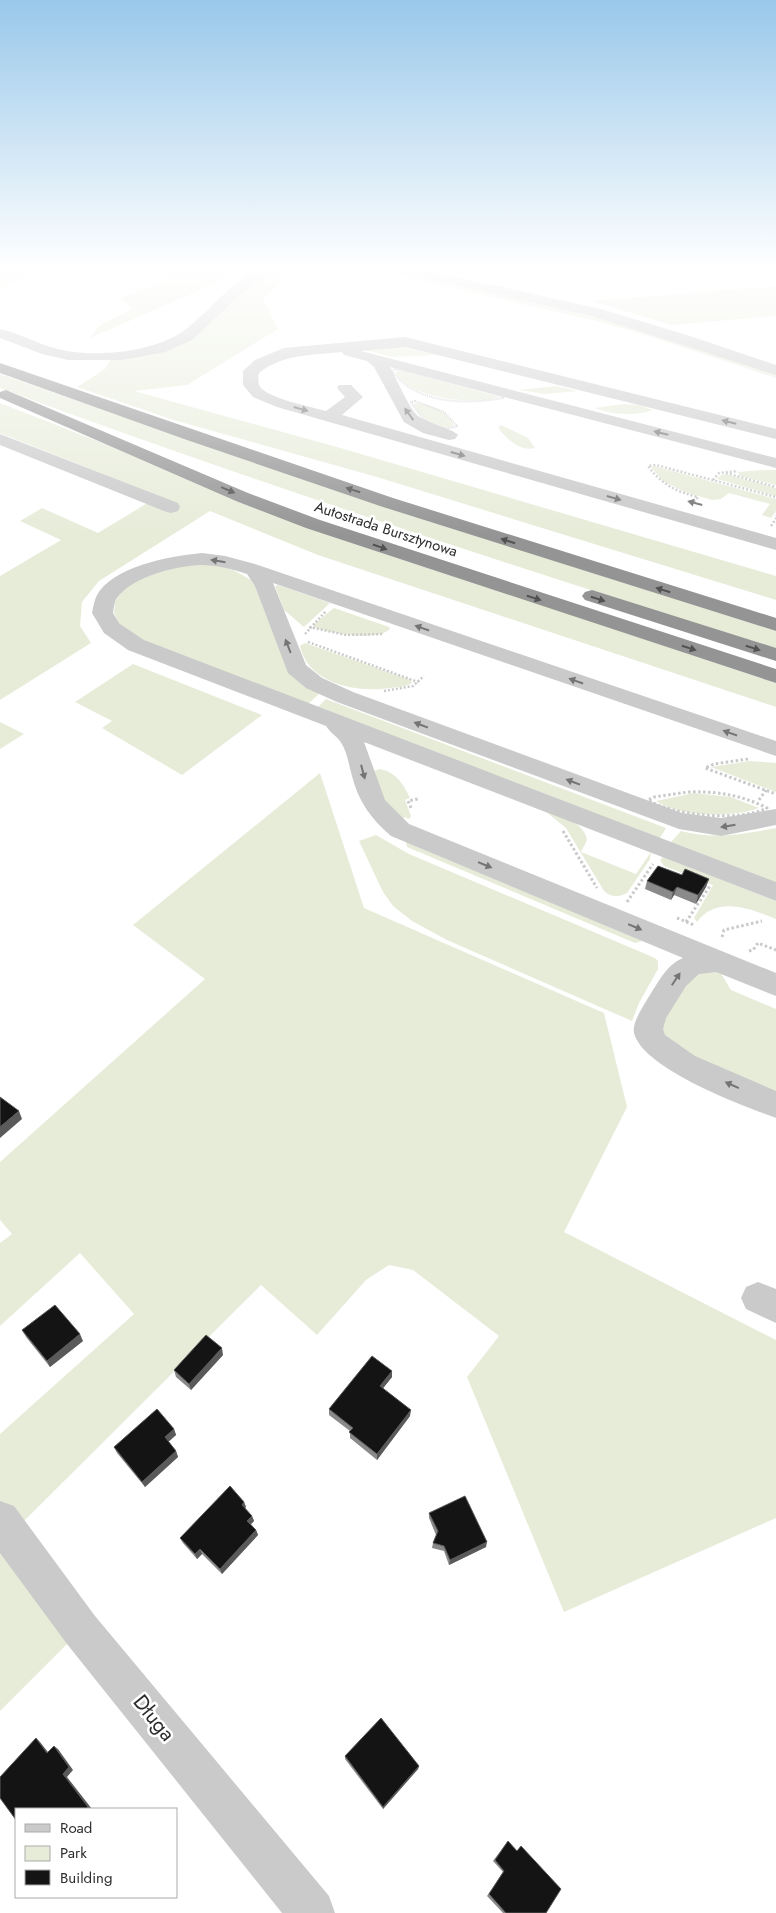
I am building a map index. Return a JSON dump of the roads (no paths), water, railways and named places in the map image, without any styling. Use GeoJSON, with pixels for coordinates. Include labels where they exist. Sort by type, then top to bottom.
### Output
{"type":"FeatureCollection","features":[{"type":"Feature","properties":{"kind":"highway","name":"Autostrada Bursztynowa"},"geometry":{"type":"LineString","coordinates":[[0,368],[278,466],[776,625]]}},
{"type":"Feature","properties":{"kind":"highway"},"geometry":{"type":"LineString","coordinates":[[42,384],[414,493]]}},
{"type":"Feature","properties":{"kind":"highway","name":"Autostrada Bursztynowa"},"geometry":{"type":"LineString","coordinates":[[3,394],[301,500]]}},
{"type":"Feature","properties":{"kind":"highway"},"geometry":{"type":"LineString","coordinates":[[3,394],[242,497],[313,524],[776,676]]}},
{"type":"Feature","properties":{"kind":"highway","name":"Autostrada Bursztynowa"},"geometry":{"type":"LineString","coordinates":[[437,546],[556,585]]}},
{"type":"Feature","properties":{"kind":"highway"},"geometry":{"type":"LineString","coordinates":[[574,591],[776,655]]}},
{"type":"Feature","properties":{"kind":"street"},"geometry":{"type":"LineString","coordinates":[[273,357],[251,371],[249,381],[252,388],[258,394],[270,400],[776,544]]}},
{"type":"Feature","properties":{"kind":"street"},"geometry":{"type":"LineString","coordinates":[[369,357],[776,463]]}},
{"type":"Feature","properties":{"kind":"street"},"geometry":{"type":"LineString","coordinates":[[468,357],[776,434]]}},
{"type":"Feature","properties":{"kind":"street"},"geometry":{"type":"LineString","coordinates":[[739,357],[776,370]]}},
{"type":"Feature","properties":{"kind":"street"},"geometry":{"type":"LineString","coordinates":[[372,358],[380,364],[410,418],[417,423],[429,429],[560,465]]}},
{"type":"Feature","properties":{"kind":"street"},"geometry":{"type":"LineString","coordinates":[[329,417],[355,397],[345,388]]}},
{"type":"Feature","properties":{"kind":"street"},"geometry":{"type":"LineString","coordinates":[[0,439],[170,506]]}},
{"type":"Feature","properties":{"kind":"street"},"geometry":{"type":"LineString","coordinates":[[776,749],[218,560],[203,559],[170,562],[150,567],[111,590],[106,599],[104,618],[112,630],[136,645],[776,892]]}},
{"type":"Feature","properties":{"kind":"street"},"geometry":{"type":"LineString","coordinates":[[255,571],[265,586],[296,668],[314,683],[330,691],[679,821],[721,827],[776,817]]}},
{"type":"Feature","properties":{"kind":"street"},"geometry":{"type":"LineString","coordinates":[[328,720],[352,737],[369,794],[379,811],[400,830],[720,949],[776,985]]}},
{"type":"Feature","properties":{"kind":"street"},"geometry":{"type":"LineString","coordinates":[[720,949],[693,965],[684,968],[677,975],[649,1025],[649,1035],[655,1045],[672,1058],[776,1105]]}},
{"type":"Feature","properties":{"kind":"street","name":"Długa"},"geometry":{"type":"LineString","coordinates":[[0,1520],[81,1630],[312,1913]]}}]}
